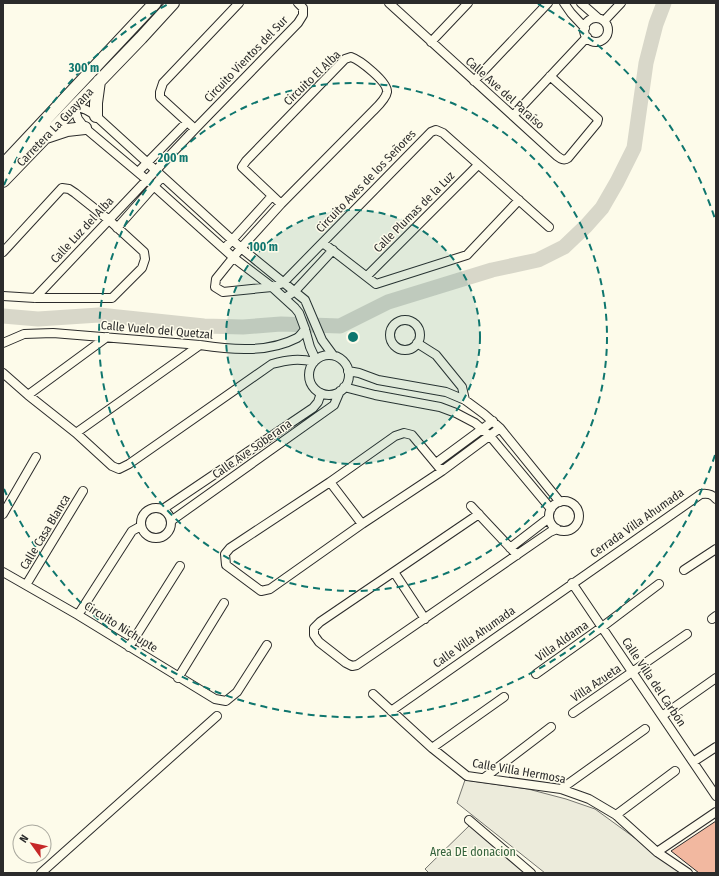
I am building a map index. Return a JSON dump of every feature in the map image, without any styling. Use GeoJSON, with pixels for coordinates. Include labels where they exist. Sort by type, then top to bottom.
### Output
{"type":"FeatureCollection","features":[{"type":"Feature","properties":{"kind":"main road","name":"Carretera La Guayana"},"geometry":{"type":"LineString","coordinates":[[5,163],[155,3]]}},
{"type":"Feature","properties":{"kind":"main road","name":"Carretera La Guayana"},"geometry":{"type":"LineString","coordinates":[[3,181],[173,3]]}},
{"type":"Feature","properties":{"kind":"main road"},"geometry":{"type":"LineString","coordinates":[[5,163],[18,155],[67,108],[74,107],[74,98],[130,34],[136,23]]}},
{"type":"Feature","properties":{"kind":"main road"},"geometry":{"type":"LineString","coordinates":[[96,116],[99,81]]}},
{"type":"Feature","properties":{"kind":"main road"},"geometry":{"type":"LineString","coordinates":[[44,138],[66,130],[86,128]]}},
{"type":"Feature","properties":{"kind":"street"},"geometry":{"type":"LineString","coordinates":[[195,129],[160,97],[163,83],[239,3]]}},
{"type":"Feature","properties":{"kind":"street","name":"Circuito Vientos del Sur"},"geometry":{"type":"LineString","coordinates":[[155,171],[298,23],[303,15],[303,8],[298,3]]}},
{"type":"Feature","properties":{"kind":"street"},"geometry":{"type":"LineString","coordinates":[[431,42],[468,3]]}},
{"type":"Feature","properties":{"kind":"street"},"geometry":{"type":"LineString","coordinates":[[474,81],[548,3]]}},
{"type":"Feature","properties":{"kind":"street"},"geometry":{"type":"LineString","coordinates":[[564,3],[585,28],[587,37],[590,40],[597,42],[605,39],[608,28],[581,3]]}},
{"type":"Feature","properties":{"kind":"street"},"geometry":{"type":"LineString","coordinates":[[585,28],[588,22],[601,20],[621,3]]}},
{"type":"Feature","properties":{"kind":"street","name":"Calle Ave del Paraíso"},"geometry":{"type":"LineString","coordinates":[[391,4],[557,156],[566,160],[597,123],[598,119],[550,76]]}},
{"type":"Feature","properties":{"kind":"street"},"geometry":{"type":"LineString","coordinates":[[513,116],[587,37]]}},
{"type":"Feature","properties":{"kind":"street","name":"Circuito El Alba"},"geometry":{"type":"LineString","coordinates":[[234,258],[241,248],[281,204],[372,112],[387,93],[387,87],[383,81],[357,59],[352,57],[345,59],[246,161],[242,167],[281,204]]}},
{"type":"Feature","properties":{"kind":"street"},"geometry":{"type":"LineString","coordinates":[[315,361],[299,312],[272,287],[234,258],[138,172],[86,128],[78,119],[74,107],[86,109],[96,116],[241,248],[305,300],[322,340],[333,355]]}},
{"type":"Feature","properties":{"kind":"street"},"geometry":{"type":"LineString","coordinates":[[86,128],[96,116]]}},
{"type":"Feature","properties":{"kind":"street"},"geometry":{"type":"LineString","coordinates":[[138,172],[187,122]]}},
{"type":"Feature","properties":{"kind":"street","name":"Circuito Aves de los Señores"},"geometry":{"type":"LineString","coordinates":[[234,258],[216,279],[215,287],[223,292],[272,287],[283,282],[431,132],[436,130],[443,133],[549,227]]}},
{"type":"Feature","properties":{"kind":"street","name":"Calle Plumas de la Luz"},"geometry":{"type":"LineString","coordinates":[[367,276],[478,165]]}},
{"type":"Feature","properties":{"kind":"street","name":"Calle Luz del Alba"},"geometry":{"type":"LineString","coordinates":[[35,298],[155,171]]}},
{"type":"Feature","properties":{"kind":"street","name":"Calle Luz del Alba"},"geometry":{"type":"LineString","coordinates":[[117,228],[162,177]]}},
{"type":"Feature","properties":{"kind":"street"},"geometry":{"type":"LineString","coordinates":[[3,252],[62,188],[69,189],[75,193],[109,220],[144,252],[145,259],[142,268],[112,298],[35,298],[3,296]]}},
{"type":"Feature","properties":{"kind":"street"},"geometry":{"type":"LineString","coordinates":[[224,249],[272,196]]}},
{"type":"Feature","properties":{"kind":"street","name":"Circuito Aves de los Señores"},"geometry":{"type":"LineString","coordinates":[[323,243],[376,284],[467,255],[519,200]]}},
{"type":"Feature","properties":{"kind":"street","name":"Circuito Aves de los Señores"},"geometry":{"type":"LineString","coordinates":[[285,298],[295,291],[333,250]]}},
{"type":"Feature","properties":{"kind":"street","name":"Calle Vuelo del Quetzal"},"geometry":{"type":"LineString","coordinates":[[3,343],[24,334],[53,333],[200,345],[219,348],[259,349],[298,338],[305,329]]}},
{"type":"Feature","properties":{"kind":"street"},"geometry":{"type":"LineString","coordinates":[[28,395],[107,337]]}},
{"type":"Feature","properties":{"kind":"street"},"geometry":{"type":"LineString","coordinates":[[418,344],[436,355],[462,387],[466,400]]}},
{"type":"Feature","properties":{"kind":"street"},"geometry":{"type":"LineString","coordinates":[[76,433],[200,345]]}},
{"type":"Feature","properties":{"kind":"street"},"geometry":{"type":"LineString","coordinates":[[326,355],[333,355],[340,358],[345,363],[348,371],[348,378],[342,389],[333,394],[320,393],[312,385],[309,379],[309,372],[315,361],[326,355]]}},
{"type":"Feature","properties":{"kind":"street"},"geometry":{"type":"LineString","coordinates":[[3,373],[76,433],[112,466],[119,469],[129,464],[272,364],[302,359],[315,361]]}},
{"type":"Feature","properties":{"kind":"street"},"geometry":{"type":"LineString","coordinates":[[348,371],[359,373],[378,380],[446,392],[466,400],[500,428],[560,502]]}},
{"type":"Feature","properties":{"kind":"street"},"geometry":{"type":"LineString","coordinates":[[342,389],[440,407],[456,413],[483,429],[490,436],[550,509]]}},
{"type":"Feature","properties":{"kind":"street","name":"Calle Ave Soberana"},"geometry":{"type":"LineString","coordinates":[[171,521],[334,405],[342,389]]}},
{"type":"Feature","properties":{"kind":"street","name":"Calle Ave Soberana"},"geometry":{"type":"LineString","coordinates":[[163,509],[313,408],[318,402],[320,393]]}},
{"type":"Feature","properties":{"kind":"street"},"geometry":{"type":"LineString","coordinates":[[436,463],[493,421]]}},
{"type":"Feature","properties":{"kind":"street"},"geometry":{"type":"LineString","coordinates":[[442,471],[412,435],[404,433],[395,436],[330,482],[230,548],[225,554],[226,565],[261,591],[270,589],[362,524],[442,471],[500,428]]}},
{"type":"Feature","properties":{"kind":"street"},"geometry":{"type":"LineString","coordinates":[[3,514],[36,457]]}},
{"type":"Feature","properties":{"kind":"street"},"geometry":{"type":"LineString","coordinates":[[330,482],[362,524]]}},
{"type":"Feature","properties":{"kind":"street","name":"Calle Casa Blanca"},"geometry":{"type":"LineString","coordinates":[[26,585],[83,491]]}},
{"type":"Feature","properties":{"kind":"street","name":"Cerrada Villa Ahumada"},"geometry":{"type":"LineString","coordinates":[[572,583],[701,494],[708,493],[716,499]]}},
{"type":"Feature","properties":{"kind":"street"},"geometry":{"type":"LineString","coordinates":[[560,502],[569,502],[576,507],[578,520],[570,530],[566,531],[557,529],[553,526],[549,518],[550,509],[556,503],[560,502]]}},
{"type":"Feature","properties":{"kind":"street"},"geometry":{"type":"LineString","coordinates":[[472,506],[517,555]]}},
{"type":"Feature","properties":{"kind":"street"},"geometry":{"type":"LineString","coordinates":[[157,507],[163,509],[169,514],[171,521],[168,532],[158,538],[152,538],[143,532],[140,521],[146,511],[157,507]]}},
{"type":"Feature","properties":{"kind":"street"},"geometry":{"type":"LineString","coordinates":[[479,514],[320,622],[314,628],[314,635],[319,642],[346,663],[352,666],[357,665],[557,529]]}},
{"type":"Feature","properties":{"kind":"street"},"geometry":{"type":"LineString","coordinates":[[510,548],[549,518]]}},
{"type":"Feature","properties":{"kind":"street"},"geometry":{"type":"LineString","coordinates":[[78,615],[132,531],[141,526]]}},
{"type":"Feature","properties":{"kind":"street"},"geometry":{"type":"LineString","coordinates":[[684,570],[716,549]]}},
{"type":"Feature","properties":{"kind":"street"},"geometry":{"type":"LineString","coordinates":[[129,647],[180,566]]}},
{"type":"Feature","properties":{"kind":"street","name":"Circuito Nichupte"},"geometry":{"type":"LineString","coordinates":[[3,572],[78,615],[178,678],[215,699],[226,701],[237,692],[267,645]]}},
{"type":"Feature","properties":{"kind":"street"},"geometry":{"type":"LineString","coordinates":[[394,572],[425,619]]}},
{"type":"Feature","properties":{"kind":"street","name":"Calle Villa del Carbón"},"geometry":{"type":"LineString","coordinates":[[572,583],[716,796]]}},
{"type":"Feature","properties":{"kind":"street","name":"Calle Villa Ahumada"},"geometry":{"type":"LineString","coordinates":[[391,711],[572,583]]}},
{"type":"Feature","properties":{"kind":"street","name":"Villa Aldama"},"geometry":{"type":"LineString","coordinates":[[536,674],[659,584]]}},
{"type":"Feature","properties":{"kind":"street"},"geometry":{"type":"LineString","coordinates":[[178,678],[224,603]]}},
{"type":"Feature","properties":{"kind":"street","name":"Villa Azueta"},"geometry":{"type":"LineString","coordinates":[[573,713],[633,673],[687,634]]}},
{"type":"Feature","properties":{"kind":"street"},"geometry":{"type":"LineString","coordinates":[[662,716],[716,678]]}},
{"type":"Feature","properties":{"kind":"street","name":"Calle Villa Hermosa"},"geometry":{"type":"LineString","coordinates":[[373,694],[432,748],[468,776],[561,789],[589,799],[616,815],[657,852],[688,873]]}},
{"type":"Feature","properties":{"kind":"street"},"geometry":{"type":"LineString","coordinates":[[432,748],[504,697]]}},
{"type":"Feature","properties":{"kind":"street"},"geometry":{"type":"LineString","coordinates":[[41,873],[217,716]]}},
{"type":"Feature","properties":{"kind":"street"},"geometry":{"type":"LineString","coordinates":[[484,778],[552,727]]}},
{"type":"Feature","properties":{"kind":"street"},"geometry":{"type":"LineString","coordinates":[[561,789],[644,729]]}},
{"type":"Feature","properties":{"kind":"street"},"geometry":{"type":"LineString","coordinates":[[693,762],[716,747]]}},
{"type":"Feature","properties":{"kind":"street"},"geometry":{"type":"LineString","coordinates":[[616,815],[675,771]]}},
{"type":"Feature","properties":{"kind":"street"},"geometry":{"type":"LineString","coordinates":[[657,852],[716,812]]}},
{"type":"Feature","properties":{"kind":"street"},"geometry":{"type":"LineString","coordinates":[[469,820],[531,873]]}},
{"type":"Feature","properties":{"kind":"green space"},"geometry":{"type":"Polygon","coordinates":[[[465,780],[528,789],[566,799],[595,809],[683,873],[545,873],[457,803],[465,780]]]}},
{"type":"Feature","properties":{"kind":"green space","name":"Area DE donacion"},"geometry":{"type":"Polygon","coordinates":[[[472,823],[528,873],[429,873],[425,869],[472,823]]]}},
{"type":"Feature","properties":{"kind":"building"},"geometry":{"type":"Polygon","coordinates":[[[716,821],[716,873],[699,873],[671,851],[716,821]]]}},
{"type":"Feature","properties":{"kind":"waterway"},"geometry":{"type":"LineString","coordinates":[[3,316],[38,319],[99,315],[204,326],[243,327],[281,324],[340,326],[388,302],[492,270],[538,260],[564,247],[602,208],[634,148],[646,63],[656,24],[664,3]]}}]}
